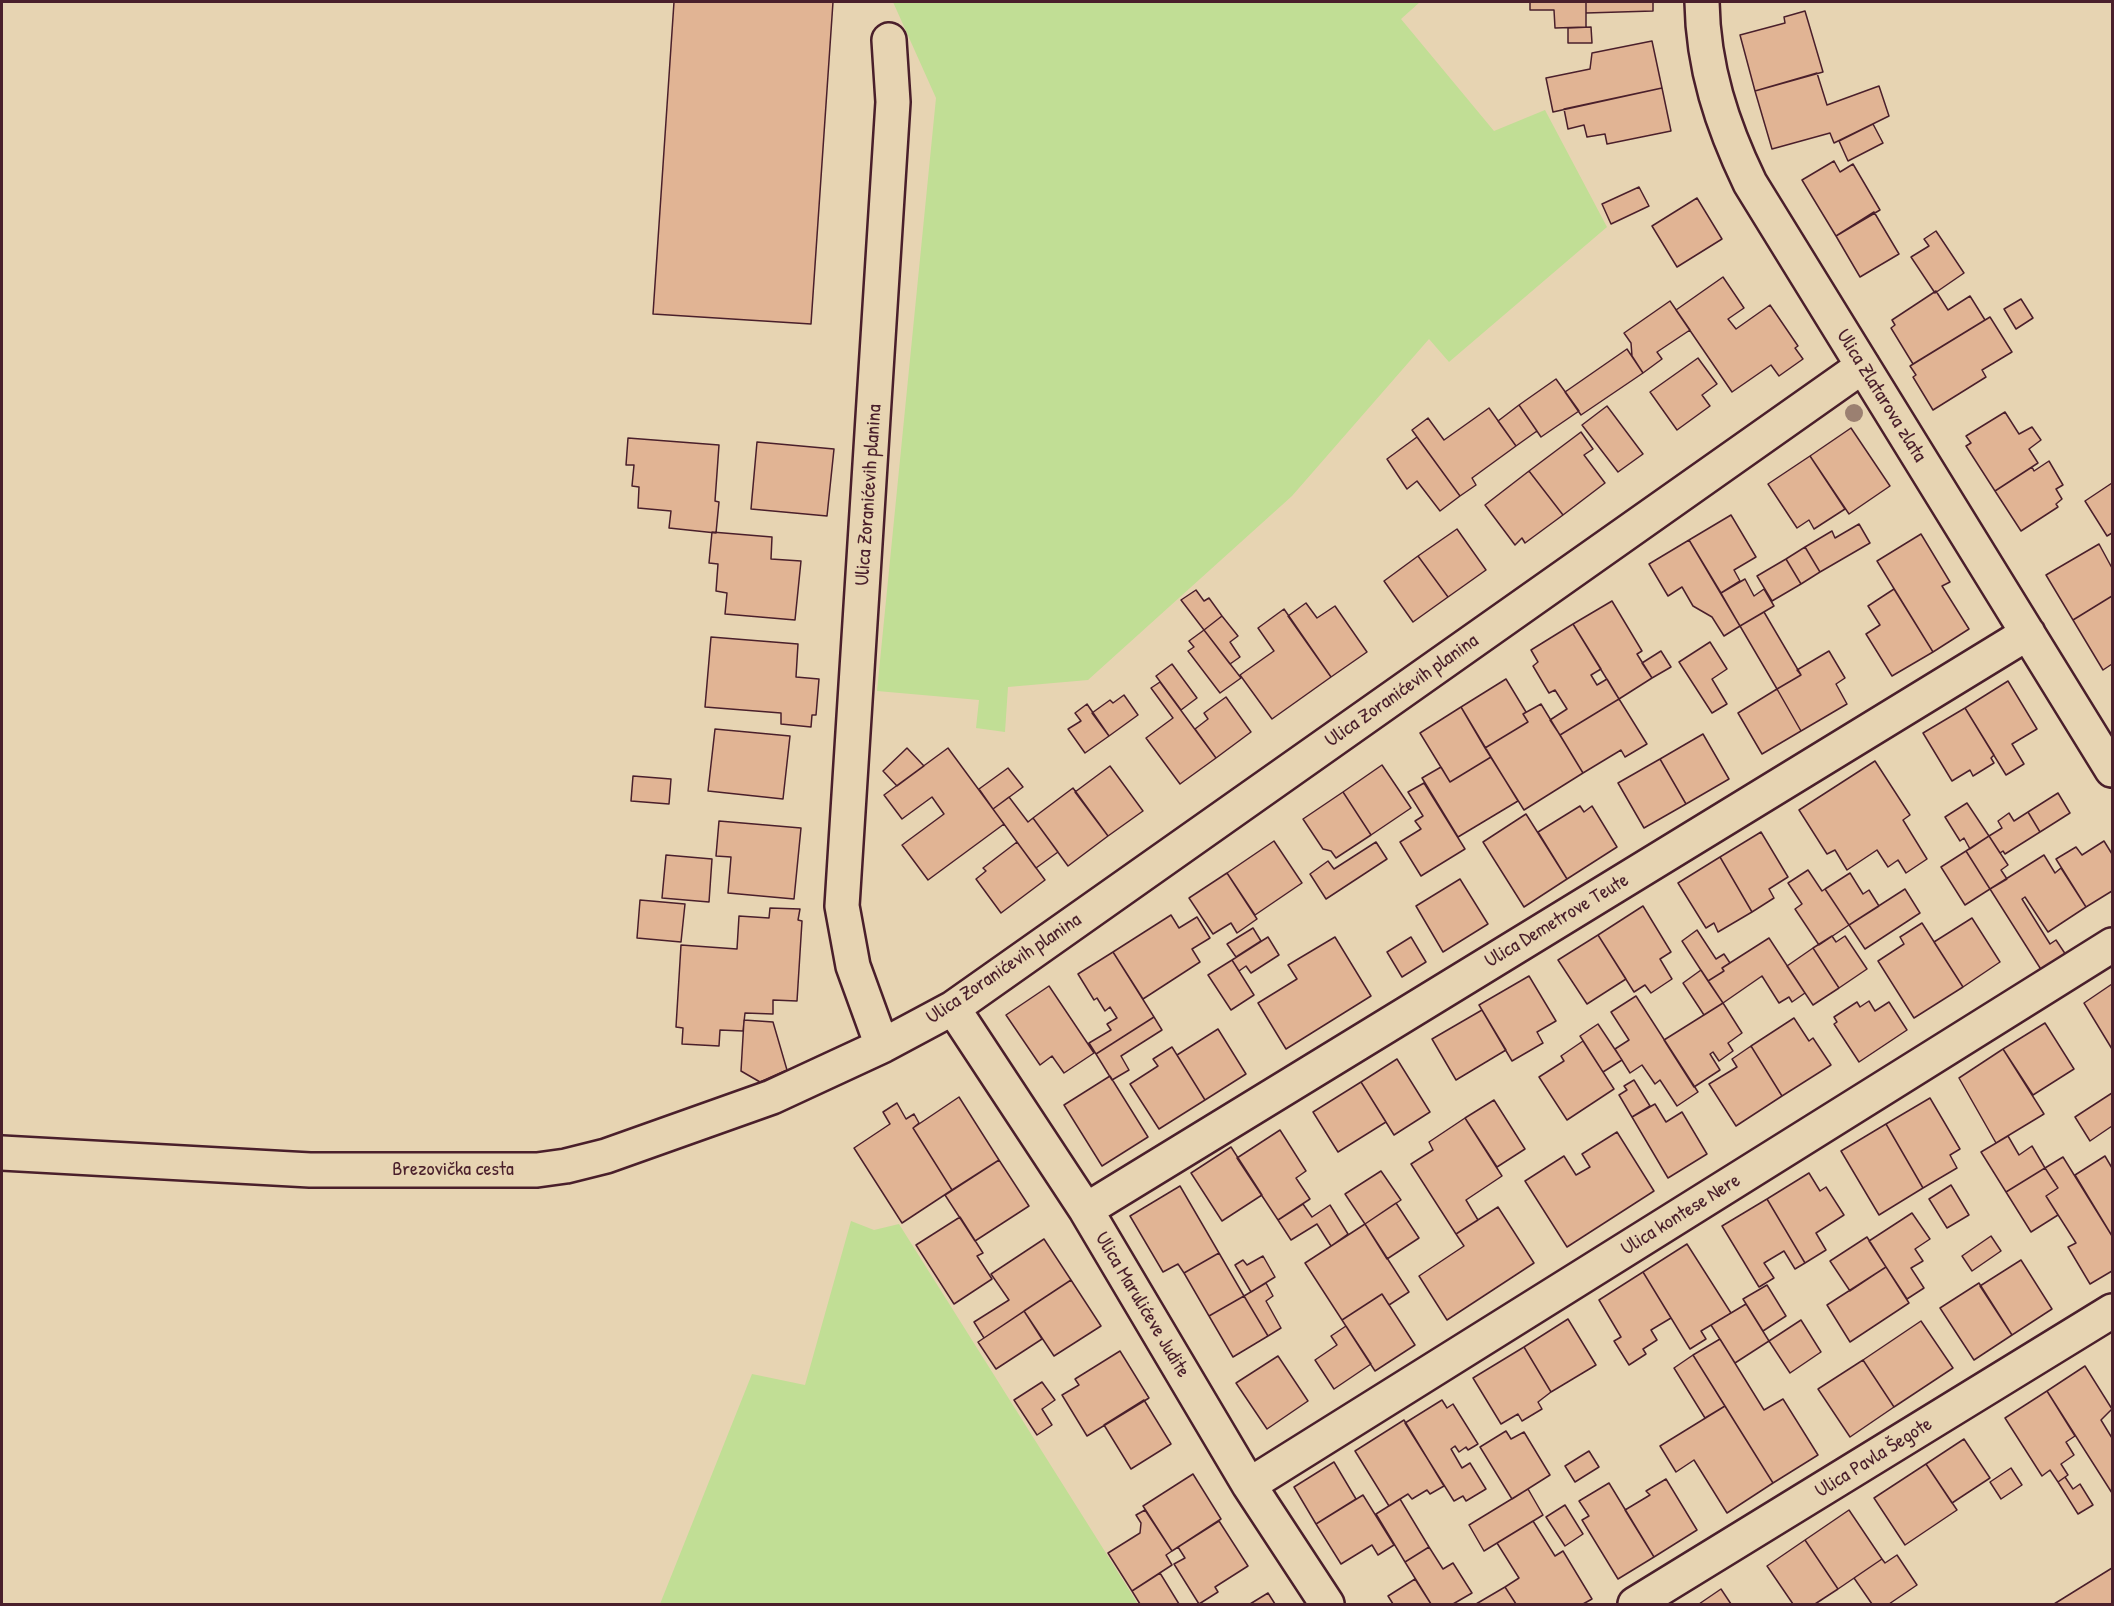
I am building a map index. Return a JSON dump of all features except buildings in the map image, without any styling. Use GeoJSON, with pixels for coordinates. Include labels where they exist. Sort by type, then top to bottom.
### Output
{"type":"FeatureCollection","features":[{"type":"Feature","properties":{"kind":"street","name":"Ulica Zlatarova zlata"},"geometry":{"type":"LineString","coordinates":[[1702,2],[1709,73],[1728,136],[1750,183],[2112,770]]}},
{"type":"Feature","properties":{"kind":"street","name":"Ulica Zoranićevih planina"},"geometry":{"type":"LineString","coordinates":[[889,40],[894,102],[842,906],[853,966],[882,1046],[953,1008],[1863,366]]}},
{"type":"Feature","properties":{"kind":"street","name":"Ulica Demetrove Teute"},"geometry":{"type":"LineString","coordinates":[[1086,1210],[2028,633]]}},
{"type":"Feature","properties":{"kind":"street","name":"Ulica kontese Nere"},"geometry":{"type":"LineString","coordinates":[[1249,1485],[2112,945]]}},
{"type":"Feature","properties":{"kind":"street","name":"Ulica Marulićeve Judite"},"geometry":{"type":"LineString","coordinates":[[953,1008],[1086,1210],[1249,1485],[1327,1605]]}},
{"type":"Feature","properties":{"kind":"street","name":"Brezovička cesta"},"geometry":{"type":"LineString","coordinates":[[2,1153],[310,1170],[537,1170],[606,1156],[750,1104],[882,1046]]}},
{"type":"Feature","properties":{"kind":"street","name":"Ulica Pavla Šegote"},"geometry":{"type":"LineString","coordinates":[[1635,1605],[2112,1311]]}},
{"type":"Feature","properties":{"kind":"green space"},"geometry":{"type":"Polygon","coordinates":[[[893,2],[1420,2],[1401,19],[1494,131],[1545,110],[1607,227],[1449,362],[1429,339],[1292,496],[1088,680],[1008,687],[1005,732],[976,728],[979,700],[877,691],[936,98],[893,2]]]}},
{"type":"Feature","properties":{"kind":"green space"},"geometry":{"type":"Polygon","coordinates":[[[851,1221],[874,1230],[899,1224],[1138,1604],[660,1604],[752,1374],[805,1385],[851,1221]]]}}]}
